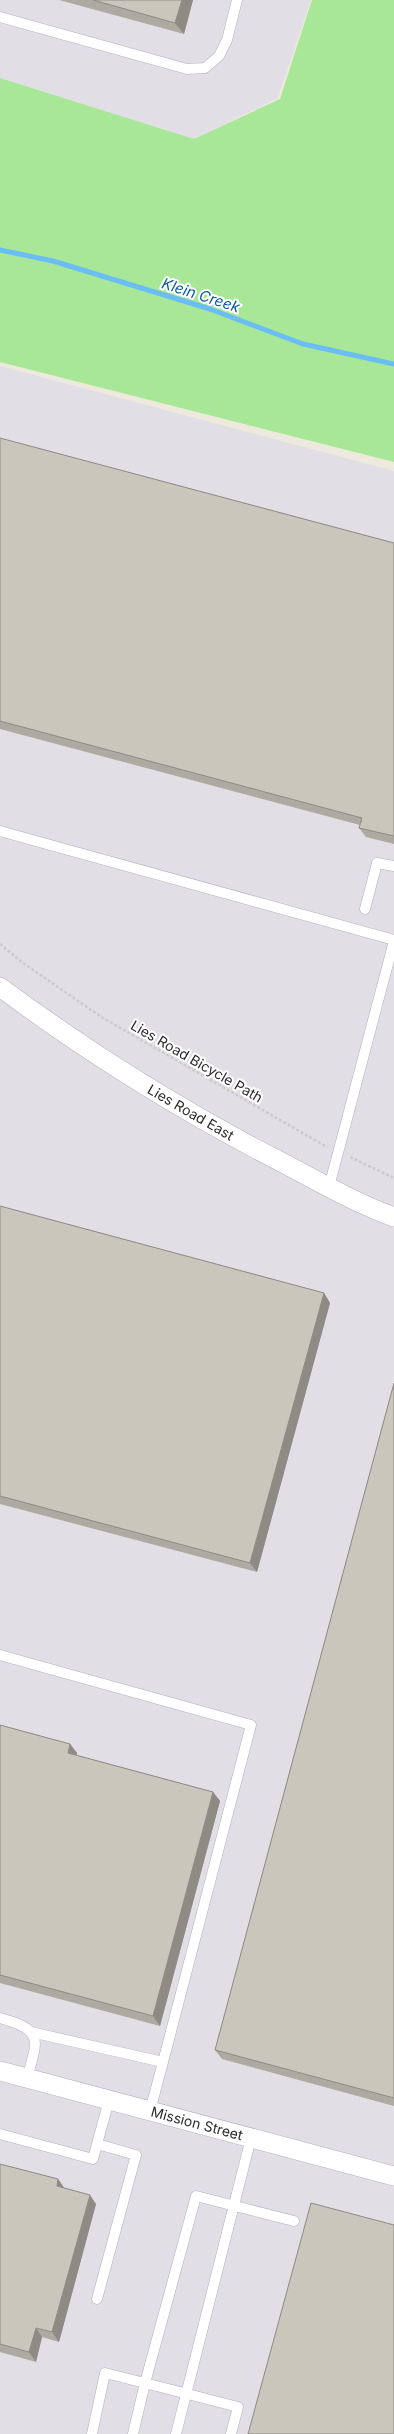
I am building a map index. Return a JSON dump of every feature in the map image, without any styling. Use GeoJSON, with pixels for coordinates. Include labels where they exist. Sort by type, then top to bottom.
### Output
{"type":"FeatureCollection","features":[{"type":"Feature","properties":{"kind":"street","name":"Lies Road East"},"geometry":{"type":"LineString","coordinates":[[0,987],[77,1043],[169,1101],[329,1187],[372,1209],[394,1217]]}},
{"type":"Feature","properties":{"kind":"street","name":"Mission Street"},"geometry":{"type":"LineString","coordinates":[[0,2071],[394,2176]]}},
{"type":"Feature","properties":{"kind":"lane"},"geometry":{"type":"LineString","coordinates":[[0,17],[187,69],[205,68],[220,56],[227,40],[237,0]]}},
{"type":"Feature","properties":{"kind":"lane"},"geometry":{"type":"LineString","coordinates":[[0,831],[394,940],[329,1187]]}},
{"type":"Feature","properties":{"kind":"lane"},"geometry":{"type":"LineString","coordinates":[[365,908],[377,863],[394,866]]}},
{"type":"Feature","properties":{"kind":"lane"},"geometry":{"type":"LineString","coordinates":[[0,1655],[251,1725],[150,2111]]}},
{"type":"Feature","properties":{"kind":"lane"},"geometry":{"type":"LineString","coordinates":[[0,2018],[28,2027],[31,2032],[35,2041],[35,2050],[27,2078]]}},
{"type":"Feature","properties":{"kind":"lane"},"geometry":{"type":"LineString","coordinates":[[31,2032],[163,2062]]}},
{"type":"Feature","properties":{"kind":"lane"},"geometry":{"type":"LineString","coordinates":[[0,2134],[93,2159],[109,2100]]}},
{"type":"Feature","properties":{"kind":"lane"},"geometry":{"type":"LineString","coordinates":[[176,2434],[251,2138]]}},
{"type":"Feature","properties":{"kind":"lane"},"geometry":{"type":"LineString","coordinates":[[97,2144],[136,2155],[97,2299]]}},
{"type":"Feature","properties":{"kind":"lane"},"geometry":{"type":"LineString","coordinates":[[133,2434],[145,2383],[196,2196],[294,2221]]}},
{"type":"Feature","properties":{"kind":"lane"},"geometry":{"type":"LineString","coordinates":[[92,2434],[106,2374],[187,2393],[238,2407],[231,2434]]}},
{"type":"Feature","properties":{"kind":"path","name":"Lies Road Bicycle Path"},"geometry":{"type":"LineString","coordinates":[[0,944],[23,963],[103,1018],[310,1138],[394,1178]]}},
{"type":"Feature","properties":{"kind":"shaded area"},"geometry":{"type":"Polygon","coordinates":[[[0,0],[311,0],[278,98],[194,139],[0,78],[0,0]]]}},
{"type":"Feature","properties":{"kind":"shaded area"},"geometry":{"type":"Polygon","coordinates":[[[0,366],[394,471],[394,2434],[0,2434],[0,366]]]}},
{"type":"Feature","properties":{"kind":"green space"},"geometry":{"type":"Polygon","coordinates":[[[312,0],[394,0],[394,462],[0,362],[0,78],[194,139],[280,99],[312,0]]]}},
{"type":"Feature","properties":{"kind":"building"},"geometry":{"type":"Polygon","coordinates":[[[93,0],[182,0],[175,23],[93,0]]]}},
{"type":"Feature","properties":{"kind":"building"},"geometry":{"type":"Polygon","coordinates":[[[0,438],[394,543],[394,836],[359,828],[362,818],[0,721],[0,438]]]}},
{"type":"Feature","properties":{"kind":"building"},"geometry":{"type":"Polygon","coordinates":[[[0,1206],[324,1293],[250,1563],[0,1496],[0,1206]]]}},
{"type":"Feature","properties":{"kind":"building"},"geometry":{"type":"Polygon","coordinates":[[[394,1383],[394,2098],[215,2050],[394,1383]]]}},
{"type":"Feature","properties":{"kind":"building"},"geometry":{"type":"Polygon","coordinates":[[[0,1725],[70,1744],[68,1753],[213,1792],[153,2016],[0,1975],[0,1725]]]}},
{"type":"Feature","properties":{"kind":"building"},"geometry":{"type":"Polygon","coordinates":[[[0,2164],[58,2179],[57,2186],[90,2195],[52,2332],[36,2328],[29,2352],[0,2344],[0,2164]]]}},
{"type":"Feature","properties":{"kind":"building"},"geometry":{"type":"Polygon","coordinates":[[[311,2203],[394,2225],[394,2434],[248,2434],[311,2203]]]}},
{"type":"Feature","properties":{"kind":"waterway","name":"Klein Creek"},"geometry":{"type":"LineString","coordinates":[[0,250],[53,261],[210,309],[303,344],[394,364]]}}]}
